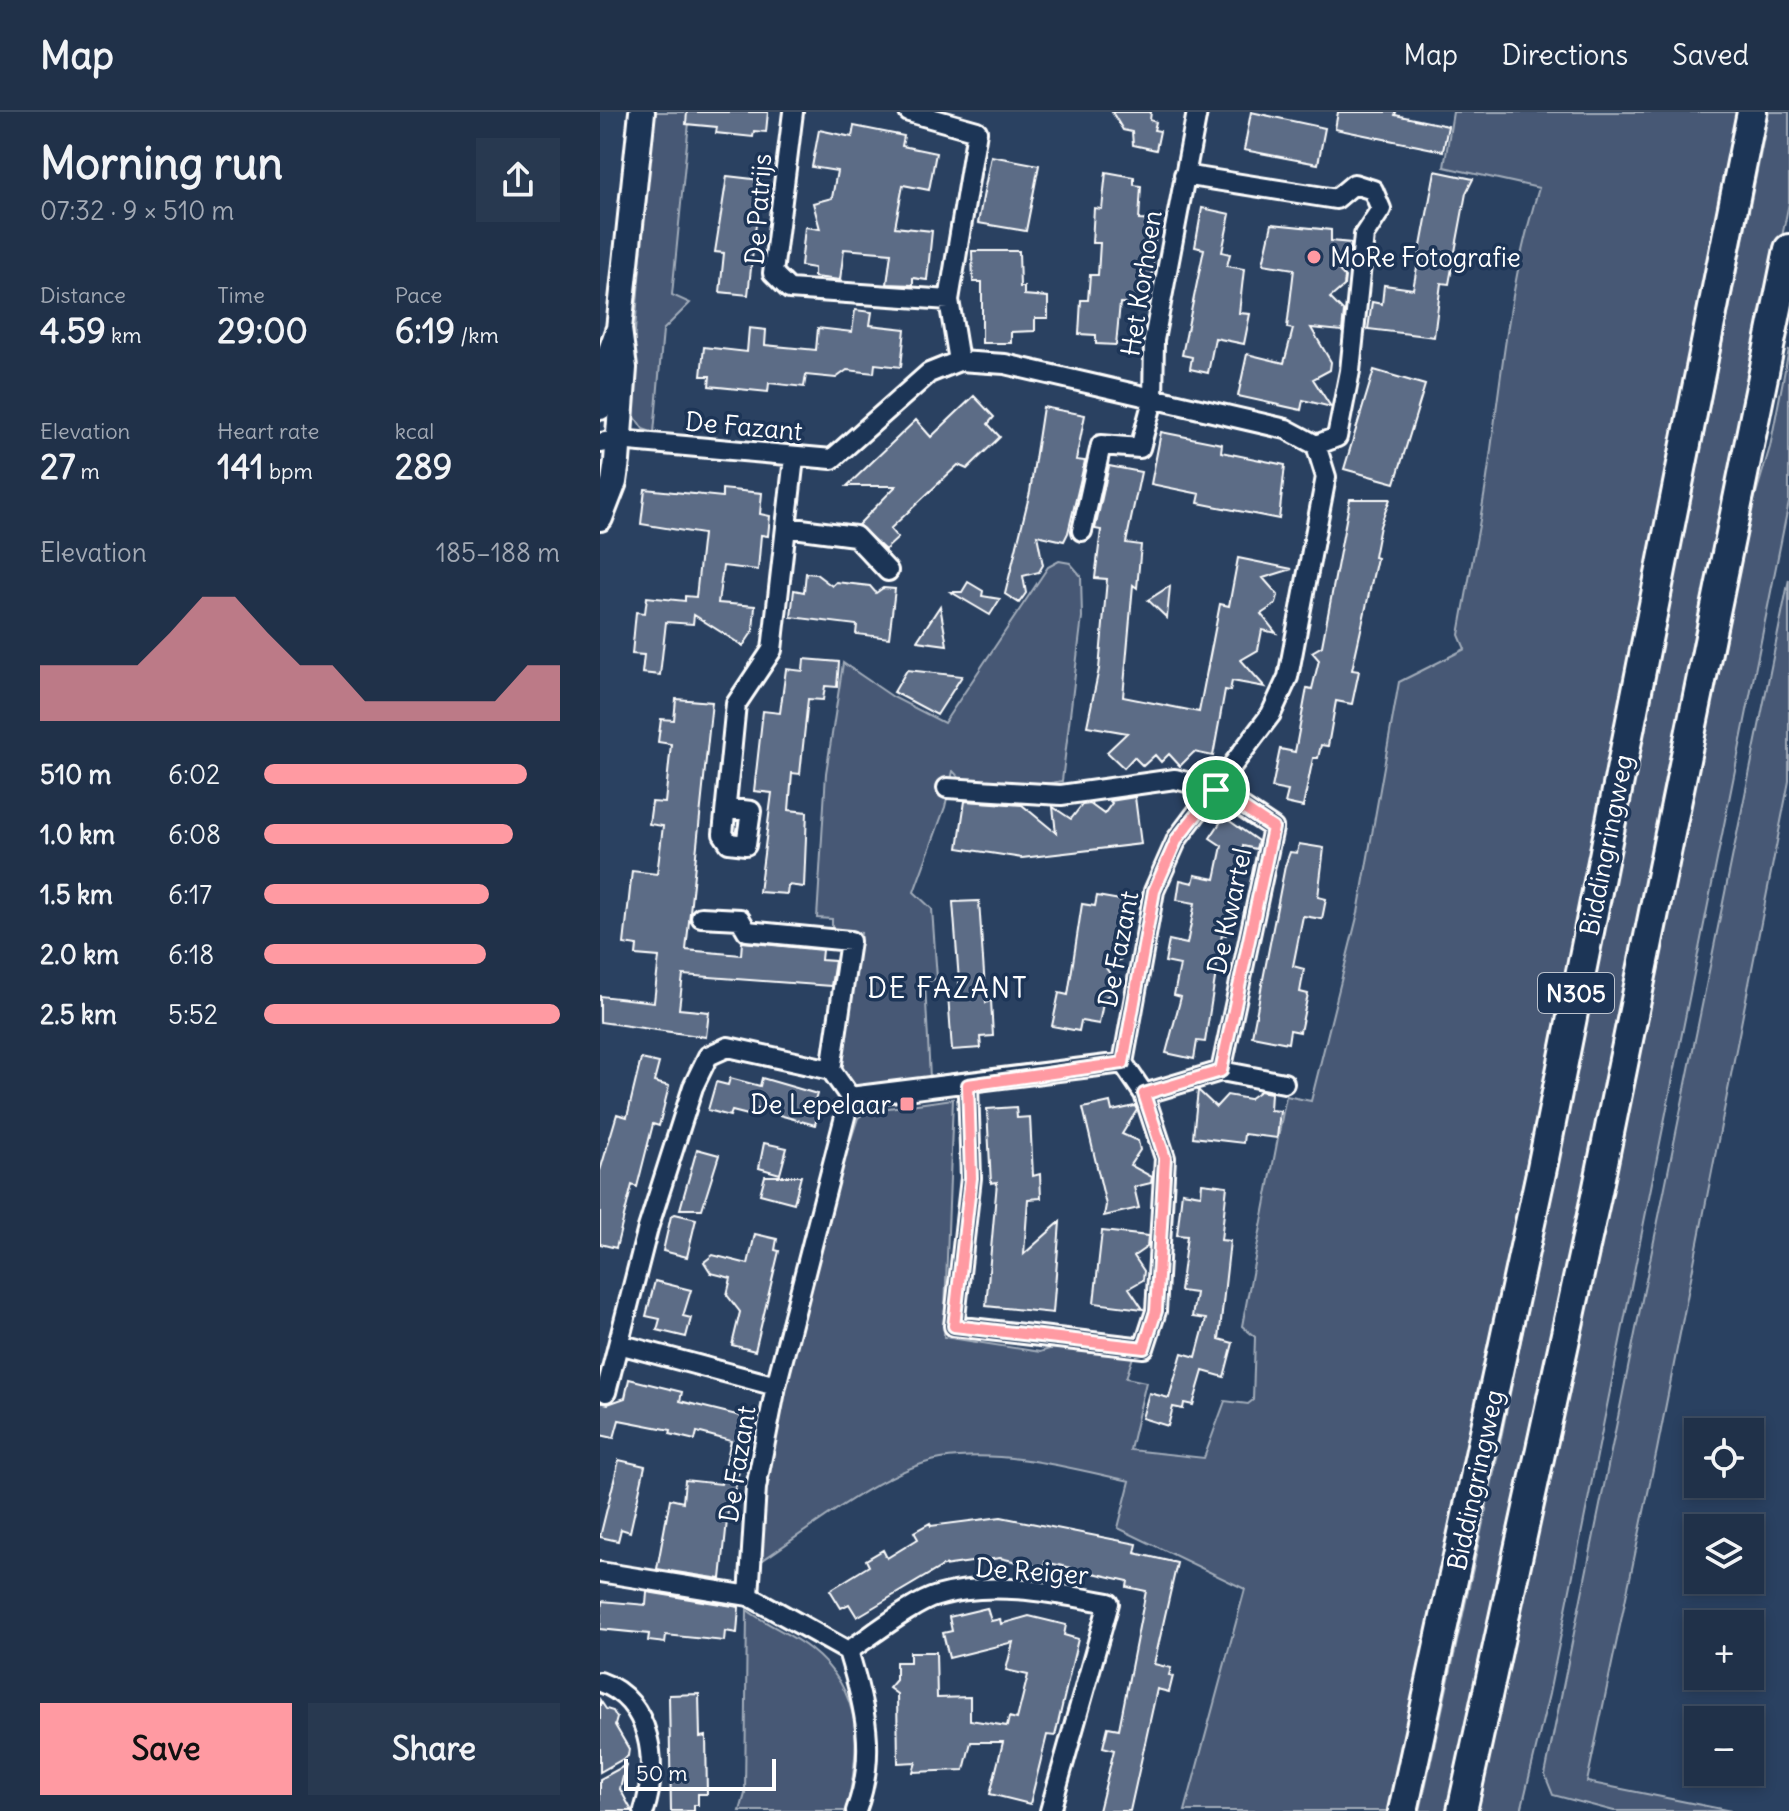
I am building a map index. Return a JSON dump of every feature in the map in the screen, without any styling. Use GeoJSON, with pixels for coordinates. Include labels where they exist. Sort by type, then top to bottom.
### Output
{"type":"FeatureCollection","features":[{"type":"Feature","properties":{"kind":"main road","name":"Biddingringweg"},"geometry":{"type":"LineString","coordinates":[[1403,1811],[1542,1168],[1752,112]]}},
{"type":"Feature","properties":{"kind":"main road","name":"N305"},"geometry":{"type":"LineString","coordinates":[[1462,1811],[1597,1192],[1789,249]]}},
{"type":"Feature","properties":{"kind":"street"},"geometry":{"type":"LineString","coordinates":[[600,518],[614,482],[609,442],[624,368],[619,329],[642,112]]}},
{"type":"Feature","properties":{"kind":"street","name":"De Patrijs"},"geometry":{"type":"LineString","coordinates":[[793,112],[773,273],[789,289],[949,300]]}},
{"type":"Feature","properties":{"kind":"street"},"geometry":{"type":"LineString","coordinates":[[909,112],[977,131],[949,300],[959,361]]}},
{"type":"Feature","properties":{"kind":"street","name":"Het Korhoen"},"geometry":{"type":"LineString","coordinates":[[1082,531],[1101,445],[1140,448],[1153,400],[1154,340],[1197,112]]}},
{"type":"Feature","properties":{"kind":"street"},"geometry":{"type":"LineString","coordinates":[[1184,175],[1336,199],[1354,184],[1373,190],[1381,209],[1364,235],[1350,371],[1337,437],[1316,445]]}},
{"type":"Feature","properties":{"kind":"street"},"geometry":{"type":"LineString","coordinates":[[600,407],[605,368],[619,329]]}},
{"type":"Feature","properties":{"kind":"street","name":"De Fazant"},"geometry":{"type":"LineString","coordinates":[[609,442],[832,459],[929,373],[959,361],[1005,364],[1286,429],[1316,445],[1326,477],[1288,677],[1271,714],[1177,839],[1154,891],[1123,1063]]}},
{"type":"Feature","properties":{"kind":"street"},"geometry":{"type":"LineString","coordinates":[[726,808],[736,704],[772,650],[794,458]]}},
{"type":"Feature","properties":{"kind":"street"},"geometry":{"type":"LineString","coordinates":[[786,527],[855,536],[888,571]]}},
{"type":"Feature","properties":{"kind":"street"},"geometry":{"type":"LineString","coordinates":[[947,788],[1061,795],[1175,779],[1216,790]]}},
{"type":"Feature","properties":{"kind":"street","name":"De Kwartel"},"geometry":{"type":"LineString","coordinates":[[1216,790],[1273,828],[1221,1071]]}},
{"type":"Feature","properties":{"kind":"street"},"geometry":{"type":"LineString","coordinates":[[701,917],[740,919],[747,931],[850,941],[831,1070]]}},
{"type":"Feature","properties":{"kind":"street"},"geometry":{"type":"LineString","coordinates":[[606,1392],[648,1228],[693,1087],[708,1056],[728,1047],[831,1070],[850,1097],[968,1085],[1123,1063],[1144,1094],[1165,1158],[1156,1311],[1144,1348],[954,1326],[971,1178],[968,1085]]}},
{"type":"Feature","properties":{"kind":"street"},"geometry":{"type":"LineString","coordinates":[[1144,1094],[1221,1071],[1284,1083]]}},
{"type":"Feature","properties":{"kind":"street","name":"De Fazant"},"geometry":{"type":"LineString","coordinates":[[749,1596],[756,1488],[776,1386],[850,1097]]}},
{"type":"Feature","properties":{"kind":"street"},"geometry":{"type":"LineString","coordinates":[[619,1344],[776,1386]]}},
{"type":"Feature","properties":{"kind":"street"},"geometry":{"type":"LineString","coordinates":[[600,1572],[749,1596],[848,1651],[867,1714],[864,1789],[856,1811]]}},
{"type":"Feature","properties":{"kind":"street","name":"De Reiger"},"geometry":{"type":"LineString","coordinates":[[848,1651],[935,1596],[985,1589],[1051,1593],[1109,1603],[1050,1811]]}},
{"type":"Feature","properties":{"kind":"street"},"geometry":{"type":"LineString","coordinates":[[600,1682],[615,1687],[633,1706],[651,1740],[650,1793],[644,1811]]}},
{"type":"Feature","properties":{"kind":"shaded area"},"geometry":{"type":"Polygon","coordinates":[[[652,112],[690,112],[672,295],[690,303],[663,330],[654,433],[643,429],[629,408],[652,112]]]}},
{"type":"Feature","properties":{"kind":"shaded area"},"geometry":{"type":"Polygon","coordinates":[[[1453,112],[1744,112],[1393,1811],[1185,1811],[1245,1589],[1118,1528],[1130,1481],[1012,1458],[941,1459],[919,1465],[872,1487],[760,1562],[764,1461],[778,1396],[801,1330],[836,1184],[858,1118],[867,1111],[953,1099],[944,1337],[1040,1352],[1065,1344],[1134,1354],[1126,1378],[1146,1382],[1130,1450],[1204,1458],[1225,1401],[1248,1404],[1253,1400],[1255,1337],[1242,1326],[1286,1096],[1311,1101],[1358,913],[1399,682],[1465,649],[1459,635],[1487,478],[1507,332],[1520,259],[1539,188],[1444,167],[1453,112]]]}},
{"type":"Feature","properties":{"kind":"shaded area"},"geometry":{"type":"Polygon","coordinates":[[[1769,112],[1789,112],[1789,203],[1527,1464],[1451,1811],[1420,1811],[1495,1468],[1769,112]]]}},
{"type":"Feature","properties":{"kind":"shaded area"},"geometry":{"type":"Polygon","coordinates":[[[1789,349],[1789,502],[1549,1694],[1521,1811],[1475,1811],[1742,540],[1770,447],[1789,349]]]}},
{"type":"Feature","properties":{"kind":"shaded area"},"geometry":{"type":"Polygon","coordinates":[[[1059,561],[1070,563],[1081,576],[1082,617],[1062,781],[1036,786],[963,782],[953,771],[945,807],[914,892],[932,909],[937,978],[925,983],[930,1078],[855,1089],[834,1071],[843,1056],[861,933],[832,930],[832,919],[817,918],[826,773],[843,663],[893,697],[944,723],[1048,567],[1059,561]]]}},
{"type":"Feature","properties":{"kind":"shaded area"},"geometry":{"type":"Polygon","coordinates":[[[1789,579],[1789,781],[1657,1450],[1587,1782],[1731,1811],[1614,1811],[1553,1795],[1545,1775],[1789,579]]]}},
{"type":"Feature","properties":{"kind":"shaded area"},"geometry":{"type":"Polygon","coordinates":[[[747,1610],[810,1649],[841,1684],[850,1703],[856,1744],[846,1811],[740,1811],[745,1794],[747,1610]]]}},
{"type":"Feature","properties":{"kind":"building"},"geometry":{"type":"Polygon","coordinates":[[[687,112],[768,112],[766,132],[754,131],[753,137],[716,133],[717,127],[686,124],[687,112]]]}},
{"type":"Feature","properties":{"kind":"building"},"geometry":{"type":"Polygon","coordinates":[[[1112,112],[1151,112],[1150,120],[1156,122],[1154,130],[1160,131],[1156,150],[1133,145],[1132,132],[1123,130],[1112,112]]]}},
{"type":"Feature","properties":{"kind":"building"},"geometry":{"type":"Polygon","coordinates":[[[1251,112],[1325,128],[1318,164],[1244,150],[1251,112]]]}},
{"type":"Feature","properties":{"kind":"building"},"geometry":{"type":"Polygon","coordinates":[[[1338,112],[1396,112],[1395,115],[1448,126],[1443,151],[1335,129],[1338,112]]]}},
{"type":"Feature","properties":{"kind":"building"},"geometry":{"type":"Polygon","coordinates":[[[854,126],[904,136],[902,146],[936,153],[929,190],[903,185],[895,227],[932,231],[927,280],[913,278],[913,285],[887,284],[891,253],[844,249],[840,280],[814,277],[814,268],[801,266],[805,227],[820,229],[813,203],[832,198],[837,171],[812,167],[819,130],[852,137],[854,126]]]}},
{"type":"Feature","properties":{"kind":"building"},"geometry":{"type":"Polygon","coordinates":[[[991,156],[1039,165],[1026,231],[978,223],[991,156]]]}},
{"type":"Feature","properties":{"kind":"building"},"geometry":{"type":"Polygon","coordinates":[[[1435,171],[1473,179],[1466,193],[1449,284],[1441,283],[1434,337],[1368,329],[1372,302],[1382,304],[1384,285],[1413,289],[1435,171]]]}},
{"type":"Feature","properties":{"kind":"building"},"geometry":{"type":"Polygon","coordinates":[[[1106,172],[1134,177],[1134,185],[1141,186],[1139,220],[1157,221],[1149,304],[1120,303],[1116,345],[1096,344],[1096,335],[1079,334],[1081,300],[1088,300],[1090,275],[1098,275],[1100,243],[1092,243],[1094,208],[1102,209],[1106,172]]]}},
{"type":"Feature","properties":{"kind":"building"},"geometry":{"type":"Polygon","coordinates":[[[727,176],[761,180],[748,295],[720,292],[724,253],[715,252],[727,176]]]}},
{"type":"Feature","properties":{"kind":"building"},"geometry":{"type":"Polygon","coordinates":[[[1202,208],[1230,214],[1222,252],[1230,254],[1227,266],[1244,269],[1239,313],[1250,314],[1244,344],[1215,338],[1208,373],[1190,369],[1192,357],[1182,355],[1204,249],[1195,247],[1202,208]]]}},
{"type":"Feature","properties":{"kind":"building"},"geometry":{"type":"Polygon","coordinates":[[[1272,224],[1331,230],[1331,241],[1351,243],[1350,252],[1332,263],[1345,277],[1344,286],[1330,298],[1344,312],[1342,331],[1311,328],[1331,362],[1330,370],[1313,379],[1331,407],[1303,400],[1301,410],[1238,396],[1247,354],[1284,363],[1293,329],[1287,328],[1294,269],[1263,264],[1272,224]]]}},
{"type":"Feature","properties":{"kind":"building"},"geometry":{"type":"Polygon","coordinates":[[[972,251],[1019,251],[1020,287],[1024,287],[1024,295],[1048,297],[1048,318],[1035,318],[1035,331],[1011,332],[1011,343],[982,343],[982,282],[973,282],[972,251]]]}},
{"type":"Feature","properties":{"kind":"building"},"geometry":{"type":"Polygon","coordinates":[[[855,310],[872,312],[870,325],[905,329],[901,367],[875,364],[874,373],[847,370],[836,378],[806,375],[804,387],[769,383],[768,392],[709,386],[710,376],[701,376],[704,347],[747,352],[749,328],[766,330],[765,345],[816,350],[818,328],[852,332],[855,310]]]}},
{"type":"Feature","properties":{"kind":"building"},"geometry":{"type":"Polygon","coordinates":[[[1374,370],[1425,385],[1395,483],[1344,469],[1374,370]]]}},
{"type":"Feature","properties":{"kind":"building"},"geometry":{"type":"Polygon","coordinates":[[[974,396],[994,417],[988,424],[1000,437],[967,469],[958,465],[890,529],[898,538],[885,550],[858,525],[896,486],[847,486],[916,420],[931,437],[974,396]]]}},
{"type":"Feature","properties":{"kind":"building"},"geometry":{"type":"Polygon","coordinates":[[[1043,407],[1085,415],[1076,460],[1085,461],[1068,533],[1064,541],[1037,535],[1043,565],[1039,572],[1023,576],[1026,593],[1019,603],[1005,594],[1030,492],[1043,407]]]}},
{"type":"Feature","properties":{"kind":"building"},"geometry":{"type":"Polygon","coordinates":[[[1161,432],[1222,444],[1221,452],[1285,465],[1279,519],[1198,503],[1200,494],[1151,484],[1161,432]]]}},
{"type":"Feature","properties":{"kind":"building"},"geometry":{"type":"Polygon","coordinates":[[[1109,466],[1141,472],[1126,543],[1141,545],[1137,588],[1133,585],[1123,697],[1199,712],[1220,604],[1229,606],[1238,558],[1292,569],[1263,578],[1278,595],[1276,604],[1261,614],[1276,633],[1262,630],[1258,650],[1241,660],[1265,687],[1232,681],[1230,691],[1225,690],[1213,756],[1194,752],[1180,766],[1169,754],[1161,762],[1155,755],[1143,766],[1134,757],[1124,768],[1107,752],[1127,733],[1087,726],[1099,669],[1107,579],[1095,578],[1101,530],[1095,529],[1109,466]]]}},
{"type":"Feature","properties":{"kind":"building"},"geometry":{"type":"Polygon","coordinates":[[[645,489],[722,497],[722,489],[762,493],[760,514],[770,516],[768,536],[761,535],[758,570],[723,566],[718,603],[755,606],[753,631],[743,646],[694,615],[693,624],[666,622],[660,675],[642,673],[644,655],[632,654],[636,612],[645,613],[647,597],[685,601],[685,596],[696,597],[703,534],[641,524],[645,489]]]}},
{"type":"Feature","properties":{"kind":"building"},"geometry":{"type":"Polygon","coordinates":[[[1350,499],[1390,499],[1380,526],[1374,557],[1377,558],[1352,670],[1359,671],[1352,704],[1336,701],[1328,746],[1321,745],[1318,758],[1313,758],[1303,807],[1285,803],[1288,791],[1272,788],[1280,749],[1295,752],[1307,688],[1312,689],[1319,660],[1312,652],[1322,646],[1350,499]]]}},
{"type":"Feature","properties":{"kind":"building"},"geometry":{"type":"Polygon","coordinates":[[[806,573],[816,574],[832,586],[836,582],[870,586],[876,593],[883,588],[895,589],[889,638],[856,634],[857,625],[791,617],[794,590],[804,592],[806,573]]]}},
{"type":"Feature","properties":{"kind":"building"},"geometry":{"type":"Polygon","coordinates":[[[968,582],[983,591],[982,596],[1000,599],[990,615],[951,592],[962,592],[968,582]]]}},
{"type":"Feature","properties":{"kind":"building"},"geometry":{"type":"Polygon","coordinates":[[[1170,586],[1167,618],[1148,600],[1170,586]]]}},
{"type":"Feature","properties":{"kind":"building"},"geometry":{"type":"Polygon","coordinates":[[[940,606],[947,645],[917,641],[940,606]]]}},
{"type":"Feature","properties":{"kind":"building"},"geometry":{"type":"Polygon","coordinates":[[[804,659],[839,662],[837,687],[825,686],[823,700],[808,699],[800,774],[792,773],[789,810],[807,812],[804,887],[788,885],[787,894],[759,892],[772,793],[754,791],[763,711],[780,713],[786,669],[803,671],[804,659]]]}},
{"type":"Feature","properties":{"kind":"building"},"geometry":{"type":"Polygon","coordinates":[[[907,670],[962,676],[937,715],[894,692],[907,670]]]}},
{"type":"Feature","properties":{"kind":"building"},"geometry":{"type":"Polygon","coordinates":[[[676,699],[712,702],[686,950],[741,955],[742,942],[822,950],[821,960],[835,961],[831,986],[683,975],[679,1009],[709,1012],[706,1037],[600,1022],[600,996],[654,1002],[659,957],[636,955],[637,946],[624,944],[632,871],[657,874],[663,826],[649,824],[652,802],[665,803],[671,744],[658,742],[661,719],[674,720],[676,699]]]}},
{"type":"Feature","properties":{"kind":"building"},"geometry":{"type":"Polygon","coordinates":[[[1135,797],[1141,844],[1022,858],[958,848],[965,801],[1022,805],[1056,833],[1053,807],[1071,819],[1082,805],[1090,804],[1104,814],[1112,803],[1110,801],[1135,797]]]}},
{"type":"Feature","properties":{"kind":"building"},"geometry":{"type":"Polygon","coordinates":[[[1224,817],[1258,841],[1256,849],[1243,846],[1226,935],[1222,934],[1205,1042],[1197,1041],[1194,1059],[1166,1053],[1181,997],[1174,995],[1180,965],[1165,962],[1169,940],[1187,944],[1195,903],[1177,900],[1180,880],[1193,883],[1195,875],[1215,879],[1222,846],[1210,838],[1224,817]]]}},
{"type":"Feature","properties":{"kind":"building"},"geometry":{"type":"Polygon","coordinates":[[[1299,844],[1324,848],[1318,897],[1326,899],[1322,919],[1303,916],[1293,966],[1304,969],[1300,992],[1308,994],[1300,1032],[1290,1030],[1288,1043],[1252,1036],[1285,866],[1290,852],[1297,853],[1299,844]]]}},
{"type":"Feature","properties":{"kind":"building"},"geometry":{"type":"Polygon","coordinates":[[[1097,896],[1126,901],[1118,945],[1123,950],[1121,959],[1106,968],[1116,982],[1115,991],[1104,998],[1099,1024],[1081,1021],[1079,1031],[1052,1026],[1059,993],[1068,995],[1082,904],[1095,906],[1097,896]]]}},
{"type":"Feature","properties":{"kind":"building"},"geometry":{"type":"Polygon","coordinates":[[[979,901],[986,1003],[991,1000],[993,1036],[980,1037],[981,1048],[952,1050],[948,995],[960,994],[953,902],[979,901]]]}},
{"type":"Feature","properties":{"kind":"building"},"geometry":{"type":"Polygon","coordinates":[[[641,1059],[659,1063],[654,1082],[669,1086],[659,1126],[653,1124],[637,1187],[632,1185],[616,1248],[600,1244],[600,1171],[617,1114],[627,1117],[641,1059]]]}},
{"type":"Feature","properties":{"kind":"building"},"geometry":{"type":"Polygon","coordinates":[[[730,1078],[760,1086],[762,1078],[817,1094],[814,1104],[820,1105],[815,1125],[754,1108],[752,1116],[732,1111],[730,1116],[708,1110],[716,1082],[728,1085],[730,1078]]]}},
{"type":"Feature","properties":{"kind":"building"},"geometry":{"type":"Polygon","coordinates":[[[1198,1090],[1216,1107],[1227,1095],[1249,1099],[1260,1091],[1271,1093],[1270,1110],[1280,1111],[1277,1138],[1244,1134],[1243,1143],[1193,1137],[1198,1090]]]}},
{"type":"Feature","properties":{"kind":"building"},"geometry":{"type":"Polygon","coordinates":[[[1110,1102],[1112,1111],[1135,1106],[1137,1110],[1122,1134],[1138,1141],[1140,1150],[1130,1165],[1152,1177],[1151,1183],[1134,1187],[1139,1208],[1104,1216],[1106,1205],[1083,1108],[1110,1102]]]}},
{"type":"Feature","properties":{"kind":"building"},"geometry":{"type":"Polygon","coordinates":[[[1016,1107],[1017,1118],[1030,1117],[1033,1176],[1040,1174],[1041,1198],[1028,1199],[1024,1254],[1060,1222],[1053,1313],[986,1306],[997,1182],[991,1183],[987,1109],[1016,1107]]]}},
{"type":"Feature","properties":{"kind":"building"},"geometry":{"type":"Polygon","coordinates":[[[764,1143],[787,1148],[780,1174],[759,1168],[764,1143]]]}},
{"type":"Feature","properties":{"kind":"building"},"geometry":{"type":"Polygon","coordinates":[[[697,1149],[719,1155],[702,1209],[680,1209],[697,1149]]]}},
{"type":"Feature","properties":{"kind":"building"},"geometry":{"type":"Polygon","coordinates":[[[765,1176],[801,1176],[794,1203],[760,1194],[765,1176]]]}},
{"type":"Feature","properties":{"kind":"building"},"geometry":{"type":"Polygon","coordinates":[[[1202,1183],[1227,1186],[1221,1240],[1230,1241],[1219,1339],[1233,1343],[1224,1377],[1203,1371],[1193,1405],[1184,1403],[1183,1409],[1173,1407],[1168,1426],[1142,1418],[1149,1393],[1169,1398],[1182,1353],[1196,1357],[1206,1319],[1192,1317],[1196,1293],[1180,1291],[1187,1236],[1177,1235],[1182,1192],[1201,1195],[1202,1183]]]}},
{"type":"Feature","properties":{"kind":"building"},"geometry":{"type":"Polygon","coordinates":[[[675,1214],[696,1219],[687,1257],[663,1251],[671,1216],[675,1214]]]}},
{"type":"Feature","properties":{"kind":"building"},"geometry":{"type":"Polygon","coordinates":[[[1102,1231],[1148,1236],[1147,1247],[1134,1256],[1144,1271],[1143,1280],[1129,1288],[1143,1309],[1094,1303],[1102,1231]]]}},
{"type":"Feature","properties":{"kind":"building"},"geometry":{"type":"Polygon","coordinates":[[[755,1234],[777,1239],[775,1250],[779,1251],[755,1351],[732,1345],[740,1312],[727,1295],[731,1278],[711,1273],[704,1262],[713,1255],[748,1264],[755,1234]]]}},
{"type":"Feature","properties":{"kind":"building"},"geometry":{"type":"Polygon","coordinates":[[[655,1281],[691,1290],[683,1316],[691,1318],[686,1337],[657,1330],[660,1319],[646,1316],[655,1281]]]}},
{"type":"Feature","properties":{"kind":"building"},"geometry":{"type":"Polygon","coordinates":[[[629,1379],[682,1392],[680,1401],[741,1416],[741,1428],[749,1430],[734,1492],[730,1491],[721,1579],[657,1569],[670,1499],[683,1502],[685,1480],[721,1484],[731,1441],[697,1432],[695,1440],[670,1434],[671,1430],[619,1420],[614,1438],[600,1435],[600,1402],[608,1404],[625,1398],[629,1379]]]}},
{"type":"Feature","properties":{"kind":"building"},"geometry":{"type":"Polygon","coordinates":[[[619,1460],[645,1466],[630,1532],[621,1529],[618,1541],[600,1537],[619,1460]]]}},
{"type":"Feature","properties":{"kind":"building"},"geometry":{"type":"Polygon","coordinates":[[[1001,1517],[1137,1544],[1135,1553],[1177,1563],[1154,1664],[1171,1668],[1169,1675],[1173,1676],[1169,1692],[1157,1689],[1130,1811],[1099,1811],[1114,1750],[1103,1747],[1108,1727],[1119,1729],[1146,1591],[1127,1587],[1128,1581],[1045,1562],[1044,1568],[1000,1558],[943,1566],[857,1617],[849,1604],[841,1608],[830,1590],[869,1566],[866,1560],[883,1550],[887,1558],[918,1539],[914,1532],[930,1523],[931,1526],[1001,1517]]]}},
{"type":"Feature","properties":{"kind":"building"},"geometry":{"type":"Polygon","coordinates":[[[647,1592],[739,1607],[737,1633],[725,1631],[724,1641],[666,1635],[665,1643],[648,1641],[649,1634],[600,1629],[602,1601],[646,1605],[647,1592]]]}},
{"type":"Feature","properties":{"kind":"building"},"geometry":{"type":"Polygon","coordinates":[[[987,1608],[991,1621],[1000,1619],[1001,1624],[1029,1616],[1066,1625],[1064,1635],[1078,1639],[1055,1736],[1047,1735],[1030,1804],[990,1794],[1003,1742],[971,1742],[964,1770],[913,1772],[916,1762],[898,1763],[897,1694],[889,1688],[896,1680],[896,1662],[910,1662],[910,1652],[936,1652],[937,1698],[970,1697],[970,1720],[1007,1726],[1009,1717],[1017,1719],[1028,1675],[1006,1670],[1013,1642],[949,1658],[943,1633],[952,1631],[949,1617],[987,1608]]]}},
{"type":"Feature","properties":{"kind":"building"},"geometry":{"type":"Polygon","coordinates":[[[699,1694],[700,1737],[706,1736],[707,1794],[698,1794],[698,1805],[694,1805],[694,1811],[671,1811],[669,1695],[699,1694]]]}},
{"type":"Feature","properties":{"kind":"building"},"geometry":{"type":"Polygon","coordinates":[[[600,1700],[606,1709],[613,1711],[617,1718],[615,1725],[629,1749],[628,1756],[600,1772],[600,1700]]]}},
{"type":"Feature","properties":{"kind":"building"},"geometry":{"type":"Polygon","coordinates":[[[626,1765],[620,1789],[632,1811],[600,1811],[600,1779],[626,1765]]]}},
{"type":"Feature","properties":{"kind":"place","name":"MoRe Fotografie"},"geometry":{"type":"Point","coordinates":[1314,257]}},
{"type":"Feature","properties":{"kind":"place","name":"De Lepelaar"},"geometry":{"type":"Point","coordinates":[907,1104]}},
{"type":"Feature","properties":{"kind":"district","name":"DE FAZANT"},"geometry":{"type":"Point","coordinates":[948,988]}},
{"type":"Feature","properties":{"kind":"route"},"geometry":{"type":"LineString","coordinates":[[1216,790],[1273,828],[1221,1071],[1144,1094],[1165,1158],[1156,1311],[1144,1348],[954,1326],[971,1178],[968,1085],[1123,1063],[1154,891],[1177,839],[1216,790]]}}]}
